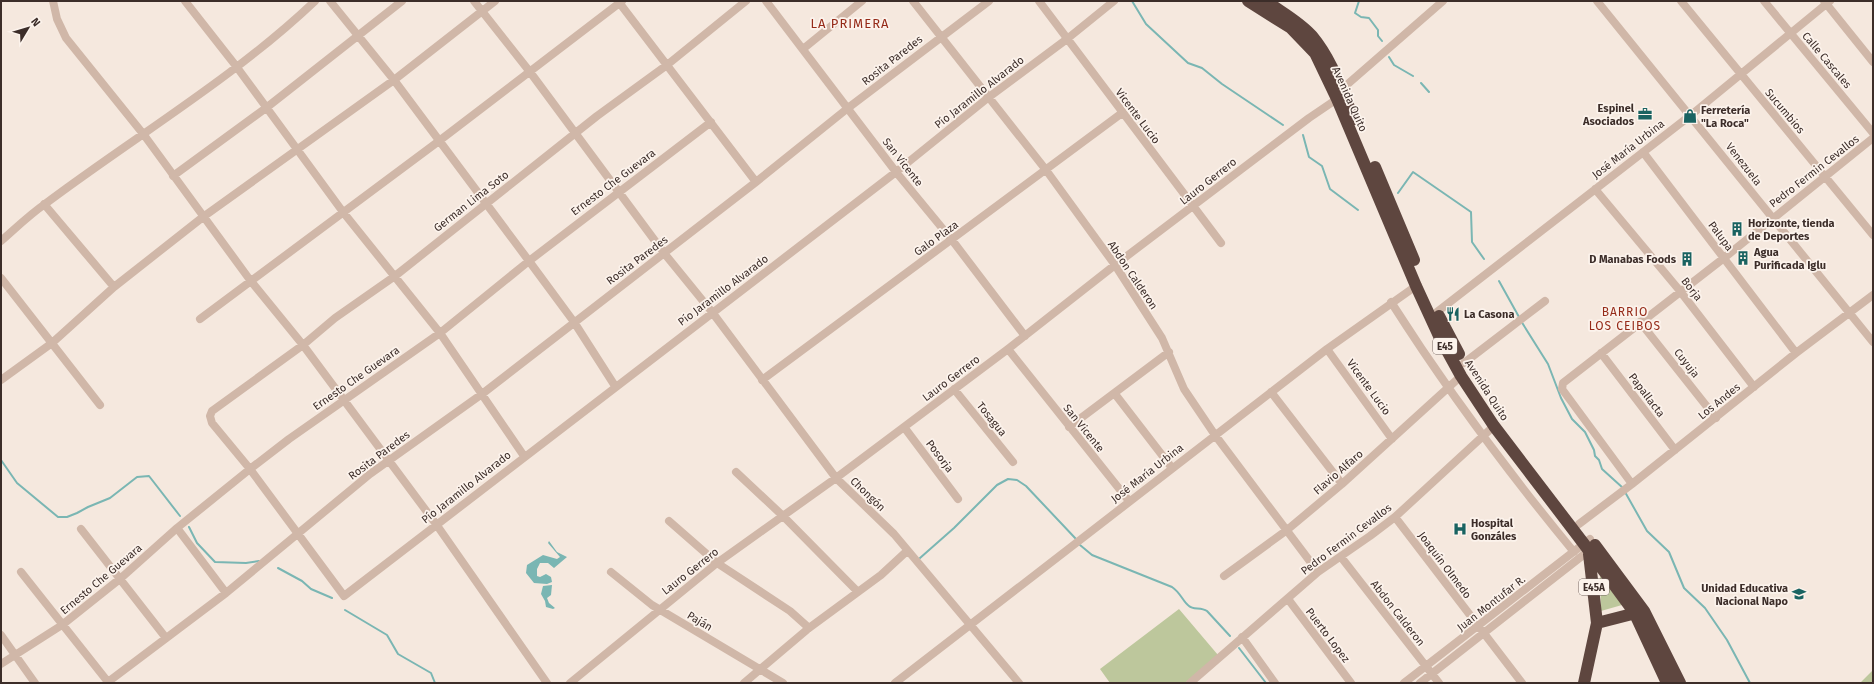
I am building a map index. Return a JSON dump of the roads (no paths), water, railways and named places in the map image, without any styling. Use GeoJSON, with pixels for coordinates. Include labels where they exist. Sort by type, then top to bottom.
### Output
{"type":"FeatureCollection","features":[{"type":"Feature","properties":{"kind":"highway","name":"Avenida Quito"},"geometry":{"type":"LineString","coordinates":[[1248,1],[1291,28],[1315,53],[1339,94],[1416,286],[1461,376],[1494,426],[1590,545],[1639,612],[1680,683]]}},
{"type":"Feature","properties":{"kind":"highway","name":"Avenida Quito"},"geometry":{"type":"LineString","coordinates":[[1266,1],[1297,22],[1312,35],[1437,312],[1464,363],[1498,418],[1579,524],[1590,545]]}},
{"type":"Feature","properties":{"kind":"highway","name":"E45A"},"geometry":{"type":"LineString","coordinates":[[1584,683],[1597,623],[1590,545]]}},
{"type":"Feature","properties":{"kind":"highway","name":"Avenida Quito"},"geometry":{"type":"LineString","coordinates":[[1639,612],[1667,683]]}},
{"type":"Feature","properties":{"kind":"highway"},"geometry":{"type":"LineString","coordinates":[[1597,623],[1639,612]]}},
{"type":"Feature","properties":{"kind":"street"},"geometry":{"type":"LineString","coordinates":[[53,1],[57,19],[66,38],[144,135],[203,218],[250,280],[303,345],[436,524],[547,683]]}},
{"type":"Feature","properties":{"kind":"street"},"geometry":{"type":"LineString","coordinates":[[185,1],[236,66],[344,212],[440,334],[524,456]]}},
{"type":"Feature","properties":{"kind":"street"},"geometry":{"type":"LineString","coordinates":[[1,242],[44,204],[144,135],[236,66],[314,1]]}},
{"type":"Feature","properties":{"kind":"street"},"geometry":{"type":"LineString","coordinates":[[330,1],[394,80],[529,260],[574,322],[615,386]]}},
{"type":"Feature","properties":{"kind":"street"},"geometry":{"type":"LineString","coordinates":[[173,176],[266,108],[402,1]]}},
{"type":"Feature","properties":{"kind":"street","name":"Chongón"},"geometry":{"type":"LineString","coordinates":[[474,1],[530,72],[576,133],[618,193],[712,312],[836,478],[894,534],[1019,683]]}},
{"type":"Feature","properties":{"kind":"street"},"geometry":{"type":"LineString","coordinates":[[1,380],[52,343],[114,287],[203,218],[394,80],[495,1]]}},
{"type":"Feature","properties":{"kind":"street","name":"German Lima Soto"},"geometry":{"type":"LineString","coordinates":[[250,469],[212,423],[210,416],[212,412],[303,345],[335,318],[395,276],[485,203],[667,65],[746,1]]}},
{"type":"Feature","properties":{"kind":"street","name":"San Vicente"},"geometry":{"type":"LineString","coordinates":[[766,1],[896,172],[952,240],[1025,336]]}},
{"type":"Feature","properties":{"kind":"street"},"geometry":{"type":"LineString","coordinates":[[803,49],[862,1]]}},
{"type":"Feature","properties":{"kind":"street","name":"Abdon Calderon"},"geometry":{"type":"LineString","coordinates":[[912,1],[1046,170],[1115,265],[1162,338],[1184,388],[1215,435],[1318,572]]}},
{"type":"Feature","properties":{"kind":"street","name":"Rosita Paredes"},"geometry":{"type":"LineString","coordinates":[[62,625],[108,682],[226,594],[370,474],[389,462],[482,394],[756,182],[848,108],[989,1]]}},
{"type":"Feature","properties":{"kind":"street","name":"Vicente Lucio"},"geometry":{"type":"LineString","coordinates":[[1039,1],[1193,208],[1221,243]]}},
{"type":"Feature","properties":{"kind":"street","name":"Pío Jaramillo Alvarado"},"geometry":{"type":"LineString","coordinates":[[298,535],[344,596],[615,386],[896,172],[989,97],[1067,39],[1114,1]]}},
{"type":"Feature","properties":{"kind":"street","name":"Venezuela"},"geometry":{"type":"LineString","coordinates":[[1598,1],[1691,114],[1772,218],[1873,342]]}},
{"type":"Feature","properties":{"kind":"street","name":"Sucumbios"},"geometry":{"type":"LineString","coordinates":[[1682,1],[1740,74],[1826,176],[1873,235]]}},
{"type":"Feature","properties":{"kind":"street","name":"Calle Cascales"},"geometry":{"type":"LineString","coordinates":[[1764,1],[1873,133]]}},
{"type":"Feature","properties":{"kind":"street"},"geometry":{"type":"LineString","coordinates":[[200,320],[250,280],[439,141],[620,2],[756,182]]}},
{"type":"Feature","properties":{"kind":"street","name":"Lauro Gerrero"},"geometry":{"type":"LineString","coordinates":[[570,683],[717,563],[836,478],[954,390],[1115,265],[1193,208],[1339,94],[1440,2]]}},
{"type":"Feature","properties":{"kind":"street"},"geometry":{"type":"LineString","coordinates":[[1827,2],[1873,62]]}},
{"type":"Feature","properties":{"kind":"street","name":"José María Urbina"},"geometry":{"type":"LineString","coordinates":[[1437,312],[1691,114],[1827,2]]}},
{"type":"Feature","properties":{"kind":"street","name":"Galo Plaza"},"geometry":{"type":"LineString","coordinates":[[762,380],[1122,113]]}},
{"type":"Feature","properties":{"kind":"street","name":"Ernesto Che Guevara"},"geometry":{"type":"LineString","coordinates":[[1,664],[62,625],[121,578],[177,528],[250,469],[289,439],[440,334],[529,260],[711,122]]}},
{"type":"Feature","properties":{"kind":"street","name":"Pedro Fermin Cevallos"},"geometry":{"type":"LineString","coordinates":[[1631,485],[1562,389],[1562,385],[1640,322],[1724,258],[1873,138]]}},
{"type":"Feature","properties":{"kind":"street","name":"Palupa"},"geometry":{"type":"LineString","coordinates":[[1643,152],[1796,353]]}},
{"type":"Feature","properties":{"kind":"street","name":"Borja"},"geometry":{"type":"LineString","coordinates":[[1595,189],[1680,291],[1754,387]]}},
{"type":"Feature","properties":{"kind":"street"},"geometry":{"type":"LineString","coordinates":[[44,204],[114,287]]}},
{"type":"Feature","properties":{"kind":"street"},"geometry":{"type":"LineString","coordinates":[[1,278],[100,405]]}},
{"type":"Feature","properties":{"kind":"street","name":"José María Urbina"},"geometry":{"type":"LineString","coordinates":[[895,683],[1327,349],[1391,302],[1416,286]]}},
{"type":"Feature","properties":{"kind":"street","name":"Los Andes"},"geometry":{"type":"LineString","coordinates":[[1579,524],[1631,485],[1796,353],[1851,314],[1873,295]]}},
{"type":"Feature","properties":{"kind":"street"},"geometry":{"type":"LineString","coordinates":[[1464,363],[1545,301]]}},
{"type":"Feature","properties":{"kind":"street"},"geometry":{"type":"LineString","coordinates":[[1391,302],[1482,436],[1574,552]]}},
{"type":"Feature","properties":{"kind":"street","name":"Cuyuja"},"geometry":{"type":"LineString","coordinates":[[1640,322],[1716,418]]}},
{"type":"Feature","properties":{"kind":"street","name":"San Vicente"},"geometry":{"type":"LineString","coordinates":[[1008,349],[1129,501]]}},
{"type":"Feature","properties":{"kind":"street","name":"Vicente Lucio"},"geometry":{"type":"LineString","coordinates":[[1327,349],[1392,439]]}},
{"type":"Feature","properties":{"kind":"street"},"geometry":{"type":"LineString","coordinates":[[1069,427],[1169,352]]}},
{"type":"Feature","properties":{"kind":"street","name":"Papallacta"},"geometry":{"type":"LineString","coordinates":[[1601,353],[1675,450]]}},
{"type":"Feature","properties":{"kind":"street","name":"Flavio Alfaro"},"geometry":{"type":"LineString","coordinates":[[1224,576],[1287,530],[1342,484],[1461,376]]}},
{"type":"Feature","properties":{"kind":"street","name":"Tosagua"},"geometry":{"type":"LineString","coordinates":[[954,390],[1013,462]]}},
{"type":"Feature","properties":{"kind":"street"},"geometry":{"type":"LineString","coordinates":[[1271,392],[1342,484]]}},
{"type":"Feature","properties":{"kind":"street"},"geometry":{"type":"LineString","coordinates":[[1115,394],[1172,468]]}},
{"type":"Feature","properties":{"kind":"street","name":"Pedro Fermin Cevallos"},"geometry":{"type":"LineString","coordinates":[[1190,683],[1318,572],[1395,517],[1494,426]]}},
{"type":"Feature","properties":{"kind":"street","name":"Posorja"},"geometry":{"type":"LineString","coordinates":[[904,427],[958,498]]}},
{"type":"Feature","properties":{"kind":"street"},"geometry":{"type":"LineString","coordinates":[[250,469],[298,535]]}},
{"type":"Feature","properties":{"kind":"street"},"geometry":{"type":"LineString","coordinates":[[736,472],[783,516],[858,592]]}},
{"type":"Feature","properties":{"kind":"street","name":"Joaquín Olmedo"},"geometry":{"type":"LineString","coordinates":[[1395,517],[1522,683]]}},
{"type":"Feature","properties":{"kind":"street"},"geometry":{"type":"LineString","coordinates":[[669,521],[717,563],[790,611],[809,628]]}},
{"type":"Feature","properties":{"kind":"street"},"geometry":{"type":"LineString","coordinates":[[177,528],[226,594]]}},
{"type":"Feature","properties":{"kind":"street"},"geometry":{"type":"LineString","coordinates":[[82,529],[166,638]]}},
{"type":"Feature","properties":{"kind":"street","name":"Juan Montufar R."},"geometry":{"type":"LineString","coordinates":[[1404,683],[1574,552],[1590,545]]}},
{"type":"Feature","properties":{"kind":"street","name":"Juan Montufar R."},"geometry":{"type":"LineString","coordinates":[[1420,683],[1484,633],[1590,545]]}},
{"type":"Feature","properties":{"kind":"street"},"geometry":{"type":"LineString","coordinates":[[744,683],[809,628],[881,575],[907,551]]}},
{"type":"Feature","properties":{"kind":"street","name":"Abdon Calderon"},"geometry":{"type":"LineString","coordinates":[[1341,557],[1439,683]]}},
{"type":"Feature","properties":{"kind":"street"},"geometry":{"type":"LineString","coordinates":[[21,572],[62,625]]}},
{"type":"Feature","properties":{"kind":"street","name":"Paján"},"geometry":{"type":"LineString","coordinates":[[612,572],[652,605],[783,683]]}},
{"type":"Feature","properties":{"kind":"street","name":"Puerto Lopez"},"geometry":{"type":"LineString","coordinates":[[1288,599],[1352,683]]}},
{"type":"Feature","properties":{"kind":"street"},"geometry":{"type":"LineString","coordinates":[[1,635],[35,683]]}},
{"type":"Feature","properties":{"kind":"street"},"geometry":{"type":"LineString","coordinates":[[1242,637],[1275,683]]}},
{"type":"Feature","properties":{"kind":"water"},"geometry":{"type":"Polygon","coordinates":[[[549,541],[557,552],[567,557],[554,568],[548,563],[540,563],[537,569],[537,576],[540,577],[546,574],[551,577],[552,582],[547,584],[534,583],[526,573],[527,565],[543,555],[557,559],[560,557],[548,543],[549,541]]]}},
{"type":"Feature","properties":{"kind":"water"},"geometry":{"type":"Polygon","coordinates":[[[552,585],[551,595],[547,598],[549,603],[555,608],[553,609],[546,607],[545,601],[541,594],[543,586],[552,585]]]}},
{"type":"Feature","properties":{"kind":"waterway"},"geometry":{"type":"LineString","coordinates":[[1132,1],[1146,24],[1188,63],[1202,68],[1222,84],[1283,125]]}},
{"type":"Feature","properties":{"kind":"waterway"},"geometry":{"type":"LineString","coordinates":[[1359,1],[1355,13],[1361,17],[1369,18],[1378,30],[1378,36],[1382,41]]}},
{"type":"Feature","properties":{"kind":"waterway"},"geometry":{"type":"LineString","coordinates":[[1389,57],[1394,65],[1413,76]]}},
{"type":"Feature","properties":{"kind":"waterway"},"geometry":{"type":"LineString","coordinates":[[1421,83],[1429,92]]}},
{"type":"Feature","properties":{"kind":"waterway"},"geometry":{"type":"LineString","coordinates":[[1303,135],[1309,157],[1322,166],[1330,189],[1358,210]]}},
{"type":"Feature","properties":{"kind":"waterway"},"geometry":{"type":"LineString","coordinates":[[1398,193],[1413,172],[1471,212],[1472,242],[1484,259]]}},
{"type":"Feature","properties":{"kind":"waterway"},"geometry":{"type":"LineString","coordinates":[[1499,281],[1519,317]]}},
{"type":"Feature","properties":{"kind":"waterway"},"geometry":{"type":"LineString","coordinates":[[1521,321],[1548,364],[1561,398],[1572,419],[1585,432],[1602,469],[1623,488]]}},
{"type":"Feature","properties":{"kind":"waterway"},"geometry":{"type":"LineString","coordinates":[[1,460],[17,483],[58,517],[67,517],[77,513],[110,498],[137,477],[149,476],[180,516]]}},
{"type":"Feature","properties":{"kind":"waterway"},"geometry":{"type":"LineString","coordinates":[[920,558],[954,528],[997,485],[1008,479],[1017,480],[1026,486],[1076,539]]}},
{"type":"Feature","properties":{"kind":"waterway"},"geometry":{"type":"LineString","coordinates":[[1625,492],[1647,531],[1669,552],[1684,588],[1705,608],[1727,640],[1750,683]]}},
{"type":"Feature","properties":{"kind":"waterway"},"geometry":{"type":"LineString","coordinates":[[189,527],[197,543],[215,562],[246,563],[259,561]]}},
{"type":"Feature","properties":{"kind":"waterway"},"geometry":{"type":"LineString","coordinates":[[1080,545],[1092,555],[1172,587],[1191,607],[1207,611],[1230,636]]}},
{"type":"Feature","properties":{"kind":"waterway"},"geometry":{"type":"LineString","coordinates":[[278,568],[302,581],[311,589],[332,598]]}},
{"type":"Feature","properties":{"kind":"waterway"},"geometry":{"type":"LineString","coordinates":[[345,610],[387,635],[398,654],[431,673],[435,683]]}},
{"type":"Feature","properties":{"kind":"waterway"},"geometry":{"type":"LineString","coordinates":[[1239,648],[1266,683]]}},
{"type":"Feature","properties":{"kind":"place","name":"Espinel Asociados"},"geometry":{"type":"Point","coordinates":[1645,114]}},
{"type":"Feature","properties":{"kind":"place","name":"Ferretería \"La Roca\""},"geometry":{"type":"Point","coordinates":[1690,116]}},
{"type":"Feature","properties":{"kind":"place","name":"Horizonte, tienda de Deportes"},"geometry":{"type":"Point","coordinates":[1737,229]}},
{"type":"Feature","properties":{"kind":"place","name":"Agua Purificada Iglu"},"geometry":{"type":"Point","coordinates":[1743,258]}},
{"type":"Feature","properties":{"kind":"place","name":"D Manabas Foods"},"geometry":{"type":"Point","coordinates":[1687,259]}},
{"type":"Feature","properties":{"kind":"place","name":"La Casona"},"geometry":{"type":"Point","coordinates":[1453,314]}},
{"type":"Feature","properties":{"kind":"place","name":"Hospital Gonzáles"},"geometry":{"type":"Point","coordinates":[1460,529]}},
{"type":"Feature","properties":{"kind":"place","name":"Unidad Educativa Nacional Napo"},"geometry":{"type":"Point","coordinates":[1799,594]}},
{"type":"Feature","properties":{"kind":"district","name":"LA PRIMERA"},"geometry":{"type":"Point","coordinates":[850,23]}},
{"type":"Feature","properties":{"kind":"district","name":"BARRIO LOS CEIBOS"},"geometry":{"type":"Point","coordinates":[1625,319]}}]}
